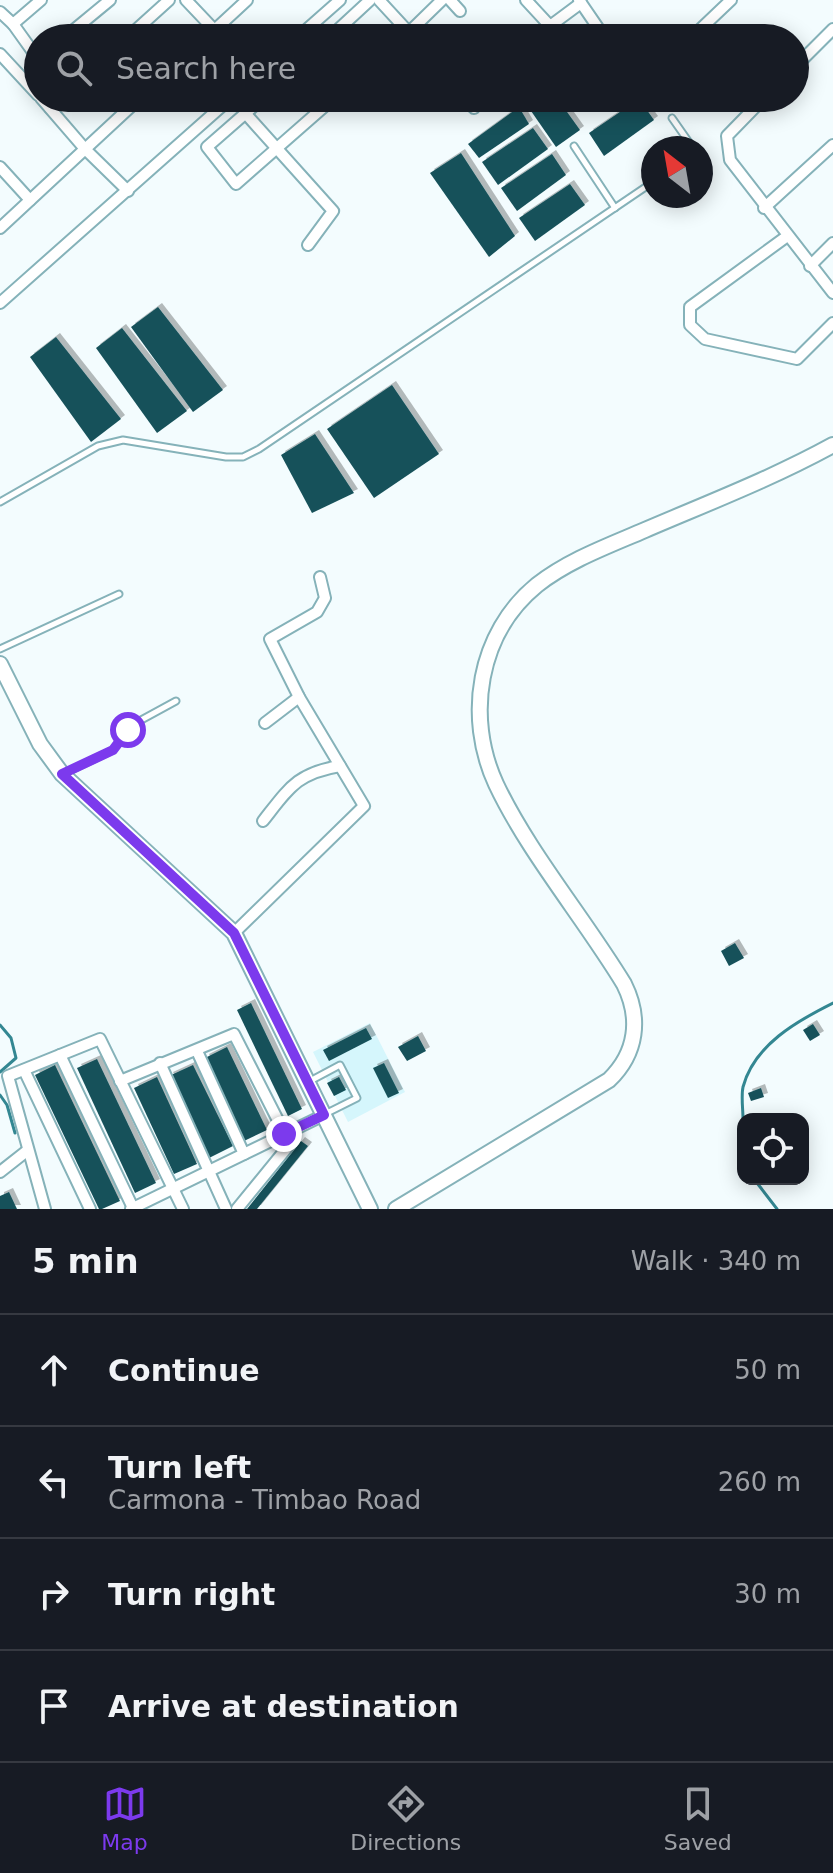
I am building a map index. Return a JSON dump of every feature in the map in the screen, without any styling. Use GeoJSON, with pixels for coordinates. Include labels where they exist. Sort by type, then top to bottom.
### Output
{"type":"FeatureCollection","features":[{"type":"Feature","properties":{"kind":"main road"},"geometry":{"type":"LineString","coordinates":[[396,1209],[609,1080],[625,1061],[634,1036],[633,1008],[624,984],[506,802],[489,768],[479,707],[482,674],[498,633],[525,597],[564,567],[833,445]]}},
{"type":"Feature","properties":{"kind":"main road"},"geometry":{"type":"LineString","coordinates":[[0,664],[40,744],[62,774],[234,933],[370,1209]]}},
{"type":"Feature","properties":{"kind":"street"},"geometry":{"type":"LineString","coordinates":[[13,24],[41,0]]}},
{"type":"Feature","properties":{"kind":"street"},"geometry":{"type":"LineString","coordinates":[[81,24],[110,0]]}},
{"type":"Feature","properties":{"kind":"street"},"geometry":{"type":"LineString","coordinates":[[142,24],[169,0]]}},
{"type":"Feature","properties":{"kind":"street"},"geometry":{"type":"LineString","coordinates":[[186,0],[205,24]]}},
{"type":"Feature","properties":{"kind":"street"},"geometry":{"type":"LineString","coordinates":[[224,24],[247,0]]}},
{"type":"Feature","properties":{"kind":"street"},"geometry":{"type":"LineString","coordinates":[[313,24],[340,0]]}},
{"type":"Feature","properties":{"kind":"street"},"geometry":{"type":"LineString","coordinates":[[347,24],[370,0]]}},
{"type":"Feature","properties":{"kind":"street"},"geometry":{"type":"LineString","coordinates":[[379,0],[399,24]]}},
{"type":"Feature","properties":{"kind":"street"},"geometry":{"type":"LineString","coordinates":[[420,24],[442,0]]}},
{"type":"Feature","properties":{"kind":"street"},"geometry":{"type":"LineString","coordinates":[[450,0],[460,11]]}},
{"type":"Feature","properties":{"kind":"street"},"geometry":{"type":"LineString","coordinates":[[526,0],[548,24]]}},
{"type":"Feature","properties":{"kind":"street"},"geometry":{"type":"LineString","coordinates":[[706,24],[731,0]]}},
{"type":"Feature","properties":{"kind":"street"},"geometry":{"type":"LineString","coordinates":[[552,24],[580,2],[595,24]]}},
{"type":"Feature","properties":{"kind":"street"},"geometry":{"type":"LineString","coordinates":[[0,12],[24,39]]}},
{"type":"Feature","properties":{"kind":"street"},"geometry":{"type":"LineString","coordinates":[[809,53],[833,29]]}},
{"type":"Feature","properties":{"kind":"street"},"geometry":{"type":"LineString","coordinates":[[0,54],[24,80]]}},
{"type":"Feature","properties":{"kind":"street"},"geometry":{"type":"LineString","coordinates":[[53,112],[85,149],[128,191]]}},
{"type":"Feature","properties":{"kind":"street"},"geometry":{"type":"LineString","coordinates":[[0,228],[125,112]]}},
{"type":"Feature","properties":{"kind":"street"},"geometry":{"type":"LineString","coordinates":[[0,303],[215,112]]}},
{"type":"Feature","properties":{"kind":"street"},"geometry":{"type":"LineString","coordinates":[[308,245],[333,211],[275,149],[246,114],[207,147],[236,184],[275,149],[317,112]]}},
{"type":"Feature","properties":{"kind":"street"},"geometry":{"type":"LineString","coordinates":[[750,112],[727,136],[730,160],[786,237],[833,293]]}},
{"type":"Feature","properties":{"kind":"street"},"geometry":{"type":"LineString","coordinates":[[764,208],[833,145]]}},
{"type":"Feature","properties":{"kind":"street"},"geometry":{"type":"LineString","coordinates":[[0,167],[30,200]]}},
{"type":"Feature","properties":{"kind":"street"},"geometry":{"type":"LineString","coordinates":[[786,237],[690,307],[690,325],[705,339],[797,359],[833,323]]}},
{"type":"Feature","properties":{"kind":"street"},"geometry":{"type":"LineString","coordinates":[[810,266],[833,243]]}},
{"type":"Feature","properties":{"kind":"street"},"geometry":{"type":"LineString","coordinates":[[234,933],[364,806],[299,697],[270,639],[317,612],[325,598],[320,577]]}},
{"type":"Feature","properties":{"kind":"street"},"geometry":{"type":"LineString","coordinates":[[265,723],[299,697]]}},
{"type":"Feature","properties":{"kind":"street"},"geometry":{"type":"LineString","coordinates":[[263,821],[293,783],[311,771],[340,766]]}},
{"type":"Feature","properties":{"kind":"street"},"geometry":{"type":"LineString","coordinates":[[120,1081],[234,1034],[290,1144],[237,1209]]}},
{"type":"Feature","properties":{"kind":"street"},"geometry":{"type":"LineString","coordinates":[[45,1209],[8,1076],[100,1039],[183,1209]]}},
{"type":"Feature","properties":{"kind":"street"},"geometry":{"type":"LineString","coordinates":[[197,1051],[244,1154]]}},
{"type":"Feature","properties":{"kind":"street"},"geometry":{"type":"LineString","coordinates":[[60,1055],[132,1209],[324,1115]]}},
{"type":"Feature","properties":{"kind":"street"},"geometry":{"type":"LineString","coordinates":[[160,1063],[226,1209]]}},
{"type":"Feature","properties":{"kind":"street"},"geometry":{"type":"LineString","coordinates":[[24,1070],[90,1209]]}},
{"type":"Feature","properties":{"kind":"street"},"geometry":{"type":"LineString","coordinates":[[0,1172],[28,1150]]}},
{"type":"Feature","properties":{"kind":"lane"},"geometry":{"type":"LineString","coordinates":[[672,118],[685,136]]}},
{"type":"Feature","properties":{"kind":"lane"},"geometry":{"type":"LineString","coordinates":[[574,146],[615,208]]}},
{"type":"Feature","properties":{"kind":"lane"},"geometry":{"type":"LineString","coordinates":[[0,501],[98,446],[123,440],[243,457],[641,190]]}},
{"type":"Feature","properties":{"kind":"lane"},"geometry":{"type":"LineString","coordinates":[[0,649],[119,594]]}},
{"type":"Feature","properties":{"kind":"lane"},"geometry":{"type":"LineString","coordinates":[[62,774],[113,750],[132,725],[176,701]]}},
{"type":"Feature","properties":{"kind":"lane"},"geometry":{"type":"LineString","coordinates":[[308,1082],[340,1065],[357,1098],[324,1115]]}},
{"type":"Feature","properties":{"kind":"shaded area"},"geometry":{"type":"Polygon","coordinates":[[[370,1023],[405,1092],[348,1122],[313,1052],[370,1023]]]}},
{"type":"Feature","properties":{"kind":"building"},"geometry":{"type":"Polygon","coordinates":[[[512,112],[522,112],[529,124],[479,158],[468,144],[512,112]]]}},
{"type":"Feature","properties":{"kind":"building"},"geometry":{"type":"Polygon","coordinates":[[[532,112],[567,112],[580,130],[556,147],[532,112]]]}},
{"type":"Feature","properties":{"kind":"building"},"geometry":{"type":"Polygon","coordinates":[[[620,112],[648,112],[654,120],[604,156],[589,133],[620,112]]]}},
{"type":"Feature","properties":{"kind":"building"},"geometry":{"type":"Polygon","coordinates":[[[533,128],[548,149],[498,185],[482,162],[533,128]]]}},
{"type":"Feature","properties":{"kind":"building"},"geometry":{"type":"Polygon","coordinates":[[[461,153],[515,236],[489,257],[430,173],[461,153]]]}},
{"type":"Feature","properties":{"kind":"building"},"geometry":{"type":"Polygon","coordinates":[[[552,154],[566,175],[517,211],[501,188],[552,154]]]}},
{"type":"Feature","properties":{"kind":"building"},"geometry":{"type":"Polygon","coordinates":[[[570,184],[585,205],[535,241],[519,218],[570,184]]]}},
{"type":"Feature","properties":{"kind":"building"},"geometry":{"type":"Polygon","coordinates":[[[158,307],[223,390],[193,412],[131,327],[158,307]]]}},
{"type":"Feature","properties":{"kind":"building"},"geometry":{"type":"Polygon","coordinates":[[[122,328],[187,411],[157,433],[96,348],[122,328]]]}},
{"type":"Feature","properties":{"kind":"building"},"geometry":{"type":"Polygon","coordinates":[[[56,337],[121,419],[91,442],[30,357],[56,337]]]}},
{"type":"Feature","properties":{"kind":"building"},"geometry":{"type":"Polygon","coordinates":[[[392,385],[439,454],[374,498],[327,429],[392,385]]]}},
{"type":"Feature","properties":{"kind":"building"},"geometry":{"type":"Polygon","coordinates":[[[315,434],[354,493],[312,513],[281,455],[315,434]]]}},
{"type":"Feature","properties":{"kind":"building"},"geometry":{"type":"Polygon","coordinates":[[[735,943],[744,958],[729,966],[721,951],[735,943]]]}},
{"type":"Feature","properties":{"kind":"building"},"geometry":{"type":"Polygon","coordinates":[[[251,1003],[302,1109],[288,1116],[237,1010],[251,1003]]]}},
{"type":"Feature","properties":{"kind":"building"},"geometry":{"type":"Polygon","coordinates":[[[813,1024],[820,1035],[810,1041],[803,1030],[813,1024]]]}},
{"type":"Feature","properties":{"kind":"building"},"geometry":{"type":"Polygon","coordinates":[[[366,1028],[372,1039],[329,1061],[323,1050],[366,1028]]]}},
{"type":"Feature","properties":{"kind":"building"},"geometry":{"type":"Polygon","coordinates":[[[418,1036],[426,1051],[407,1061],[398,1047],[418,1036]]]}},
{"type":"Feature","properties":{"kind":"building"},"geometry":{"type":"Polygon","coordinates":[[[227,1047],[267,1130],[244,1141],[205,1058],[227,1047]]]}},
{"type":"Feature","properties":{"kind":"building"},"geometry":{"type":"Polygon","coordinates":[[[97,1059],[156,1183],[135,1193],[77,1068],[97,1059]]]}},
{"type":"Feature","properties":{"kind":"building"},"geometry":{"type":"Polygon","coordinates":[[[384,1063],[399,1093],[388,1098],[373,1068],[384,1063]]]}},
{"type":"Feature","properties":{"kind":"building"},"geometry":{"type":"Polygon","coordinates":[[[55,1065],[120,1201],[102,1209],[99,1209],[35,1075],[55,1065]]]}},
{"type":"Feature","properties":{"kind":"building"},"geometry":{"type":"Polygon","coordinates":[[[193,1065],[233,1146],[209,1158],[169,1076],[193,1065]]]}},
{"type":"Feature","properties":{"kind":"building"},"geometry":{"type":"Polygon","coordinates":[[[157,1077],[197,1164],[174,1174],[134,1088],[157,1077]]]}},
{"type":"Feature","properties":{"kind":"building"},"geometry":{"type":"Polygon","coordinates":[[[339,1077],[346,1090],[334,1096],[327,1083],[339,1077]]]}},
{"type":"Feature","properties":{"kind":"building"},"geometry":{"type":"Polygon","coordinates":[[[761,1088],[764,1097],[751,1101],[748,1093],[761,1088]]]}},
{"type":"Feature","properties":{"kind":"building"},"geometry":{"type":"Polygon","coordinates":[[[301,1141],[308,1146],[257,1209],[247,1209],[301,1141]]]}},
{"type":"Feature","properties":{"kind":"building"},"geometry":{"type":"Polygon","coordinates":[[[9,1192],[17,1209],[0,1209],[0,1196],[9,1192]]]}},
{"type":"Feature","properties":{"kind":"waterway"},"geometry":{"type":"LineString","coordinates":[[743,1113],[743,1087],[757,1059],[792,1026],[833,1003]]}},
{"type":"Feature","properties":{"kind":"waterway"},"geometry":{"type":"LineString","coordinates":[[0,1025],[11,1038],[16,1058],[0,1072]]}},
{"type":"Feature","properties":{"kind":"waterway"},"geometry":{"type":"LineString","coordinates":[[0,1095],[7,1105],[15,1133]]}},
{"type":"Feature","properties":{"kind":"waterway"},"geometry":{"type":"LineString","coordinates":[[759,1185],[777,1209]]}},
{"type":"Feature","properties":{"kind":"route"},"geometry":{"type":"LineString","coordinates":[[128,730],[113,750],[62,774],[234,933],[324,1115],[284,1134]]}}]}
